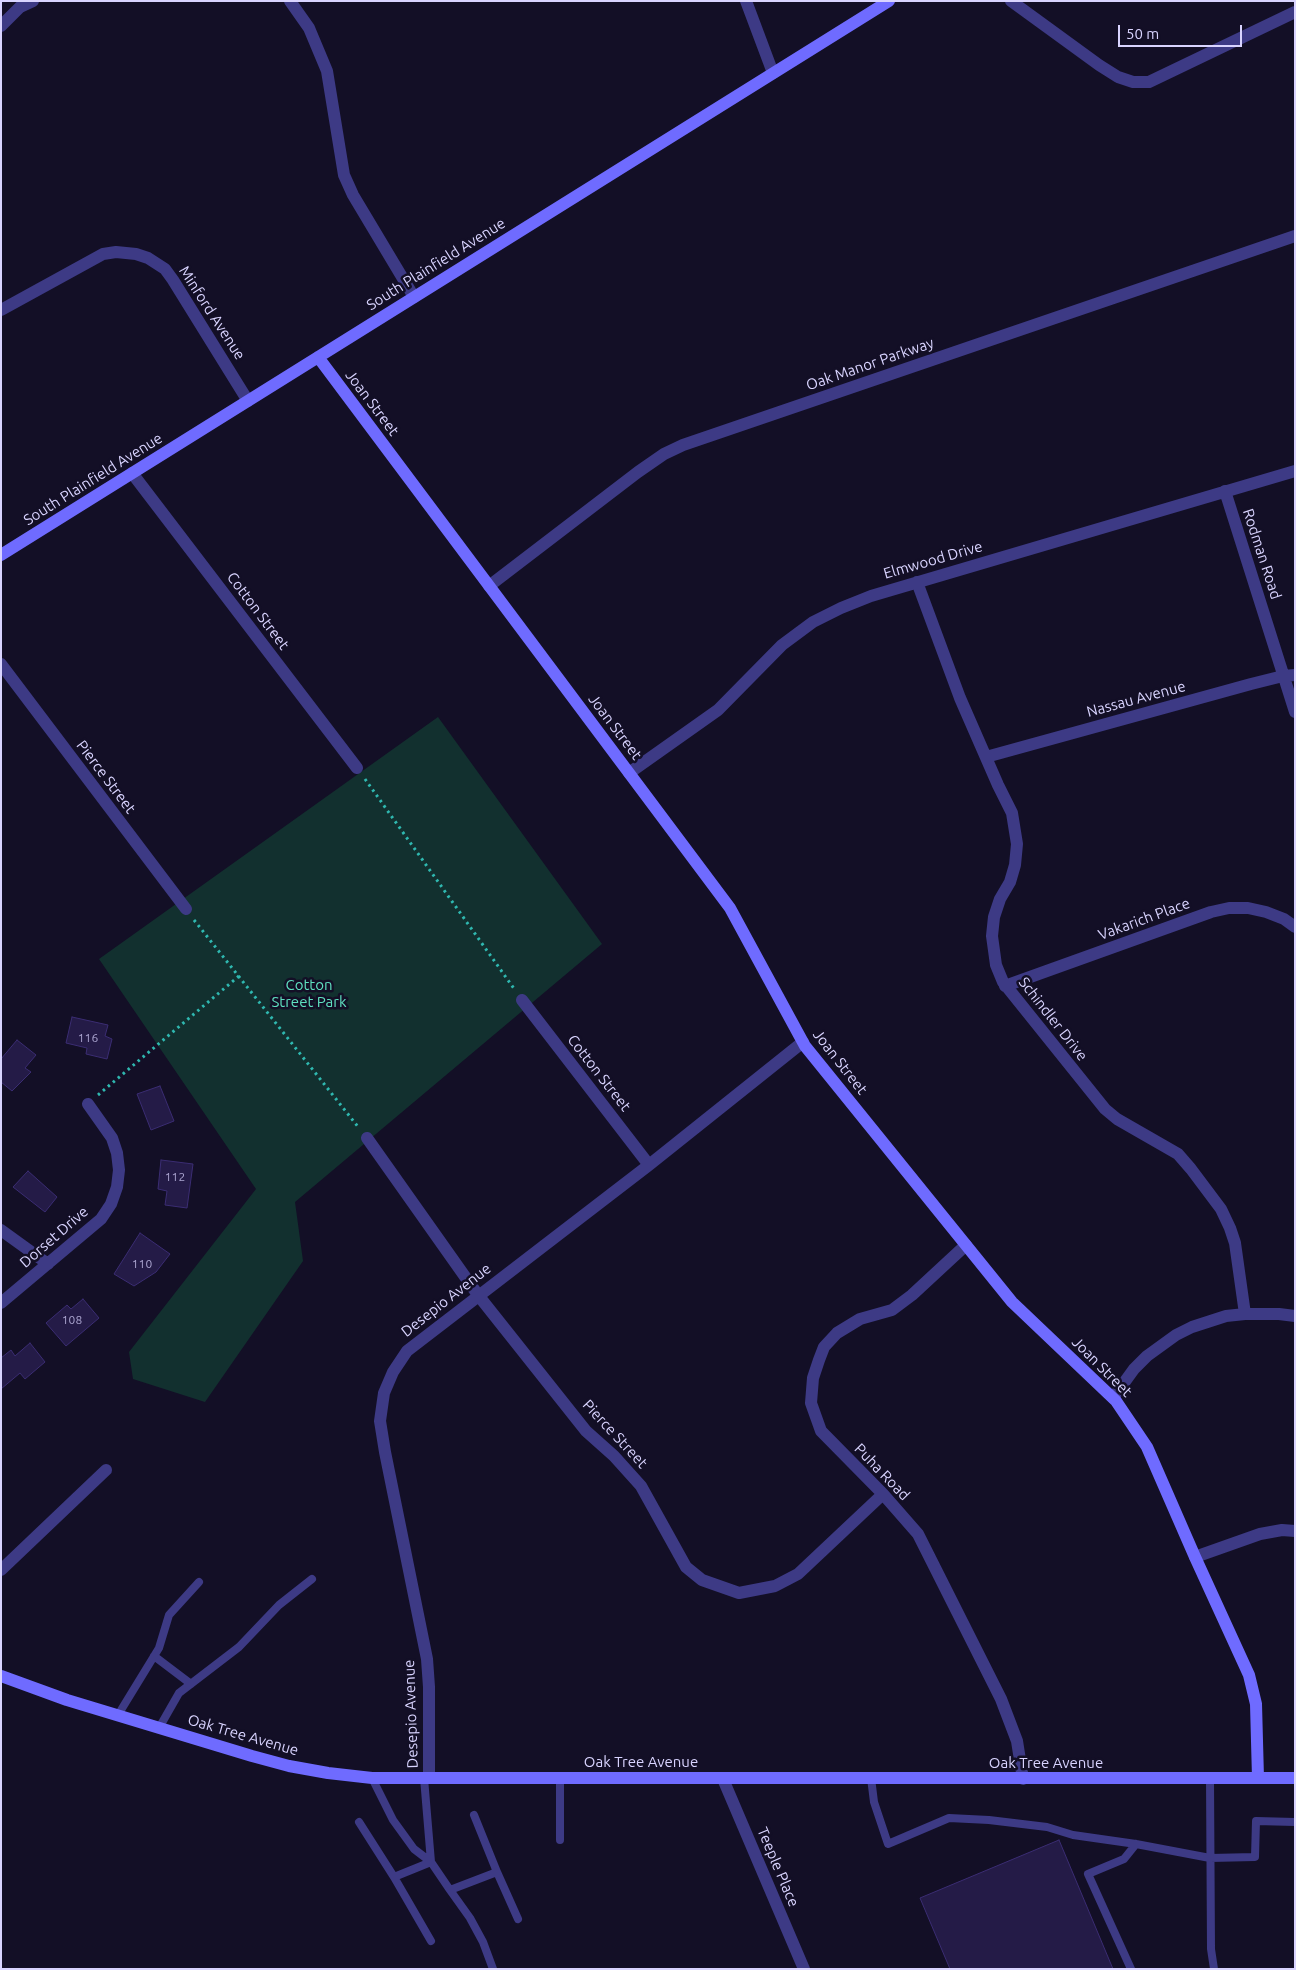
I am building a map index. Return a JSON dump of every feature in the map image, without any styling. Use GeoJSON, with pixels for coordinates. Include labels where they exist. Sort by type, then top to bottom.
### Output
{"type":"FeatureCollection","features":[{"type":"Feature","properties":{"kind":"street"},"geometry":{"type":"LineString","coordinates":[[1,26],[18,4],[33,1]]}},
{"type":"Feature","properties":{"kind":"street"},"geometry":{"type":"LineString","coordinates":[[290,1],[308,28],[327,71],[344,176],[353,195],[414,297]]}},
{"type":"Feature","properties":{"kind":"street"},"geometry":{"type":"LineString","coordinates":[[746,1],[773,73]]}},
{"type":"Feature","properties":{"kind":"street","name":"South Plainfield Avenue"},"geometry":{"type":"LineString","coordinates":[[1,555],[889,1]]}},
{"type":"Feature","properties":{"kind":"street"},"geometry":{"type":"LineString","coordinates":[[1011,1],[1118,77],[1133,82],[1149,82],[1295,12]]}},
{"type":"Feature","properties":{"kind":"street","name":"Oak Manor Parkway"},"geometry":{"type":"LineString","coordinates":[[489,586],[638,472],[664,454],[683,445],[1295,236]]}},
{"type":"Feature","properties":{"kind":"street","name":"Minford Avenue"},"geometry":{"type":"LineString","coordinates":[[1,310],[103,254],[116,252],[136,254],[148,258],[165,269],[173,280],[248,401]]}},
{"type":"Feature","properties":{"kind":"street","name":"Joan Street"},"geometry":{"type":"LineString","coordinates":[[318,357],[730,908],[803,1042],[1012,1302],[1113,1398],[1147,1447],[1249,1675],[1256,1704],[1258,1778]]}},
{"type":"Feature","properties":{"kind":"street","name":"Elmwood Drive"},"geometry":{"type":"LineString","coordinates":[[629,773],[718,710],[782,646],[812,622],[871,596],[1295,471]]}},
{"type":"Feature","properties":{"kind":"street","name":"Cotton Street"},"geometry":{"type":"LineString","coordinates":[[132,473],[357,768]]}},
{"type":"Feature","properties":{"kind":"street","name":"Rodman Road"},"geometry":{"type":"LineString","coordinates":[[1224,492],[1289,676],[1295,712]]}},
{"type":"Feature","properties":{"kind":"street","name":"Schindler Drive"},"geometry":{"type":"LineString","coordinates":[[917,582],[960,698],[998,785],[1008,803],[1017,833],[1015,865],[1010,882],[1000,899],[994,917],[992,936],[996,964],[1006,986],[1105,1109],[1117,1119],[1178,1154],[1220,1209],[1235,1243],[1245,1314]]}},
{"type":"Feature","properties":{"kind":"street","name":"Pierce Street"},"geometry":{"type":"LineString","coordinates":[[1,664],[186,909]]}},
{"type":"Feature","properties":{"kind":"street","name":"Nassau Avenue"},"geometry":{"type":"LineString","coordinates":[[986,757],[1289,676]]}},
{"type":"Feature","properties":{"kind":"street","name":"Vakarich Place"},"geometry":{"type":"LineString","coordinates":[[1006,986],[1211,912],[1229,908],[1248,908],[1266,912],[1284,919],[1295,927]]}},
{"type":"Feature","properties":{"kind":"street","name":"Cotton Street"},"geometry":{"type":"LineString","coordinates":[[522,1000],[649,1165]]}},
{"type":"Feature","properties":{"kind":"street","name":"Desepio Avenue"},"geometry":{"type":"LineString","coordinates":[[426,1778],[429,1687],[427,1659],[380,1421],[384,1393],[393,1372],[407,1351],[649,1165],[803,1042]]}},
{"type":"Feature","properties":{"kind":"street","name":"Dorset Drive"},"geometry":{"type":"LineString","coordinates":[[1,1303],[101,1219],[110,1204],[117,1187],[119,1170],[117,1153],[112,1138],[88,1104]]}},
{"type":"Feature","properties":{"kind":"street","name":"Pierce Street"},"geometry":{"type":"LineString","coordinates":[[367,1138],[478,1295],[586,1431],[614,1456],[641,1486],[686,1567],[702,1580],[739,1593],[775,1586],[798,1574],[883,1494]]}},
{"type":"Feature","properties":{"kind":"street"},"geometry":{"type":"LineString","coordinates":[[1,1230],[48,1264]]}},
{"type":"Feature","properties":{"kind":"street","name":"Puha Road"},"geometry":{"type":"LineString","coordinates":[[966,1245],[912,1296],[892,1310],[860,1319],[837,1333],[824,1347],[819,1360],[813,1378],[812,1402],[820,1431],[883,1494],[918,1534],[982,1659],[1010,1720],[1017,1742],[1023,1779]]}},
{"type":"Feature","properties":{"kind":"street"},"geometry":{"type":"LineString","coordinates":[[1113,1398],[1134,1369],[1147,1356],[1169,1340],[1192,1328],[1209,1321],[1245,1314],[1295,1316]]}},
{"type":"Feature","properties":{"kind":"street"},"geometry":{"type":"LineString","coordinates":[[1,1570],[106,1470]]}},
{"type":"Feature","properties":{"kind":"street"},"geometry":{"type":"LineString","coordinates":[[1195,1557],[1260,1534],[1282,1530],[1295,1531]]}},
{"type":"Feature","properties":{"kind":"street","name":"Oak Tree Avenue"},"geometry":{"type":"LineString","coordinates":[[1,1676],[67,1700],[289,1766],[328,1774],[372,1778],[1295,1778]]}},
{"type":"Feature","properties":{"kind":"street","name":"Teeple Place"},"geometry":{"type":"LineString","coordinates":[[723,1779],[804,1969]]}},
{"type":"Feature","properties":{"kind":"lane"},"geometry":{"type":"LineString","coordinates":[[159,1728],[179,1693],[239,1647],[279,1605],[312,1579]]}},
{"type":"Feature","properties":{"kind":"lane"},"geometry":{"type":"LineString","coordinates":[[118,1715],[159,1648],[169,1615],[199,1582]]}},
{"type":"Feature","properties":{"kind":"lane"},"geometry":{"type":"LineString","coordinates":[[154,1656],[191,1684]]}},
{"type":"Feature","properties":{"kind":"lane"},"geometry":{"type":"LineString","coordinates":[[372,1778],[393,1820],[414,1849],[431,1862],[470,1918],[493,1969]]}},
{"type":"Feature","properties":{"kind":"lane"},"geometry":{"type":"LineString","coordinates":[[426,1778],[431,1862]]}},
{"type":"Feature","properties":{"kind":"lane"},"geometry":{"type":"LineString","coordinates":[[560,1778],[560,1840]]}},
{"type":"Feature","properties":{"kind":"lane"},"geometry":{"type":"LineString","coordinates":[[871,1778],[874,1802],[888,1844],[949,1818],[989,1820],[1046,1827],[1073,1835],[1136,1844],[1210,1858],[1256,1857],[1256,1821],[1295,1822]]}},
{"type":"Feature","properties":{"kind":"lane"},"geometry":{"type":"LineString","coordinates":[[1210,1779],[1211,1949],[1214,1969]]}},
{"type":"Feature","properties":{"kind":"lane"},"geometry":{"type":"LineString","coordinates":[[474,1815],[518,1919]]}},
{"type":"Feature","properties":{"kind":"lane"},"geometry":{"type":"LineString","coordinates":[[359,1822],[431,1941]]}},
{"type":"Feature","properties":{"kind":"lane"},"geometry":{"type":"LineString","coordinates":[[1131,1969],[1088,1874],[1124,1859],[1136,1844]]}},
{"type":"Feature","properties":{"kind":"lane"},"geometry":{"type":"LineString","coordinates":[[394,1877],[431,1862]]}},
{"type":"Feature","properties":{"kind":"lane"},"geometry":{"type":"LineString","coordinates":[[450,1890],[497,1872]]}},
{"type":"Feature","properties":{"kind":"path"},"geometry":{"type":"LineString","coordinates":[[357,768],[522,1000]]}},
{"type":"Feature","properties":{"kind":"path"},"geometry":{"type":"LineString","coordinates":[[186,909],[367,1138]]}},
{"type":"Feature","properties":{"kind":"path"},"geometry":{"type":"LineString","coordinates":[[88,1104],[239,976]]}},
{"type":"Feature","properties":{"kind":"green space","name":"Cotton Street Park"},"geometry":{"type":"Polygon","coordinates":[[[438,717],[602,944],[295,1202],[303,1261],[205,1402],[133,1379],[129,1352],[256,1189],[99,959],[438,717]]]}},
{"type":"Feature","properties":{"kind":"building"},"geometry":{"type":"Polygon","coordinates":[[[72,1017],[108,1025],[105,1036],[112,1039],[107,1059],[86,1054],[87,1048],[66,1043],[72,1017]]]}},
{"type":"Feature","properties":{"kind":"building"},"geometry":{"type":"Polygon","coordinates":[[[17,1040],[36,1055],[25,1068],[31,1072],[12,1091],[1,1082],[1,1059],[17,1040]]]}},
{"type":"Feature","properties":{"kind":"building"},"geometry":{"type":"Polygon","coordinates":[[[160,1086],[174,1121],[151,1130],[137,1094],[160,1086]]]}},
{"type":"Feature","properties":{"kind":"building"},"geometry":{"type":"Polygon","coordinates":[[[161,1160],[193,1164],[187,1208],[165,1205],[167,1191],[158,1189],[161,1160]]]}},
{"type":"Feature","properties":{"kind":"building"},"geometry":{"type":"Polygon","coordinates":[[[28,1171],[57,1197],[45,1212],[13,1187],[28,1171]]]}},
{"type":"Feature","properties":{"kind":"building"},"geometry":{"type":"Polygon","coordinates":[[[140,1233],[170,1254],[156,1272],[134,1286],[114,1274],[140,1233]]]}},
{"type":"Feature","properties":{"kind":"building"},"geometry":{"type":"Polygon","coordinates":[[[83,1299],[99,1318],[66,1346],[46,1323],[67,1305],[71,1309],[83,1299]]]}},
{"type":"Feature","properties":{"kind":"building"},"geometry":{"type":"Polygon","coordinates":[[[30,1343],[45,1362],[25,1379],[20,1373],[1,1389],[1,1358],[11,1350],[15,1356],[30,1343]]]}},
{"type":"Feature","properties":{"kind":"building"},"geometry":{"type":"Polygon","coordinates":[[[1059,1840],[1113,1969],[950,1969],[920,1898],[1059,1840]]]}}]}
